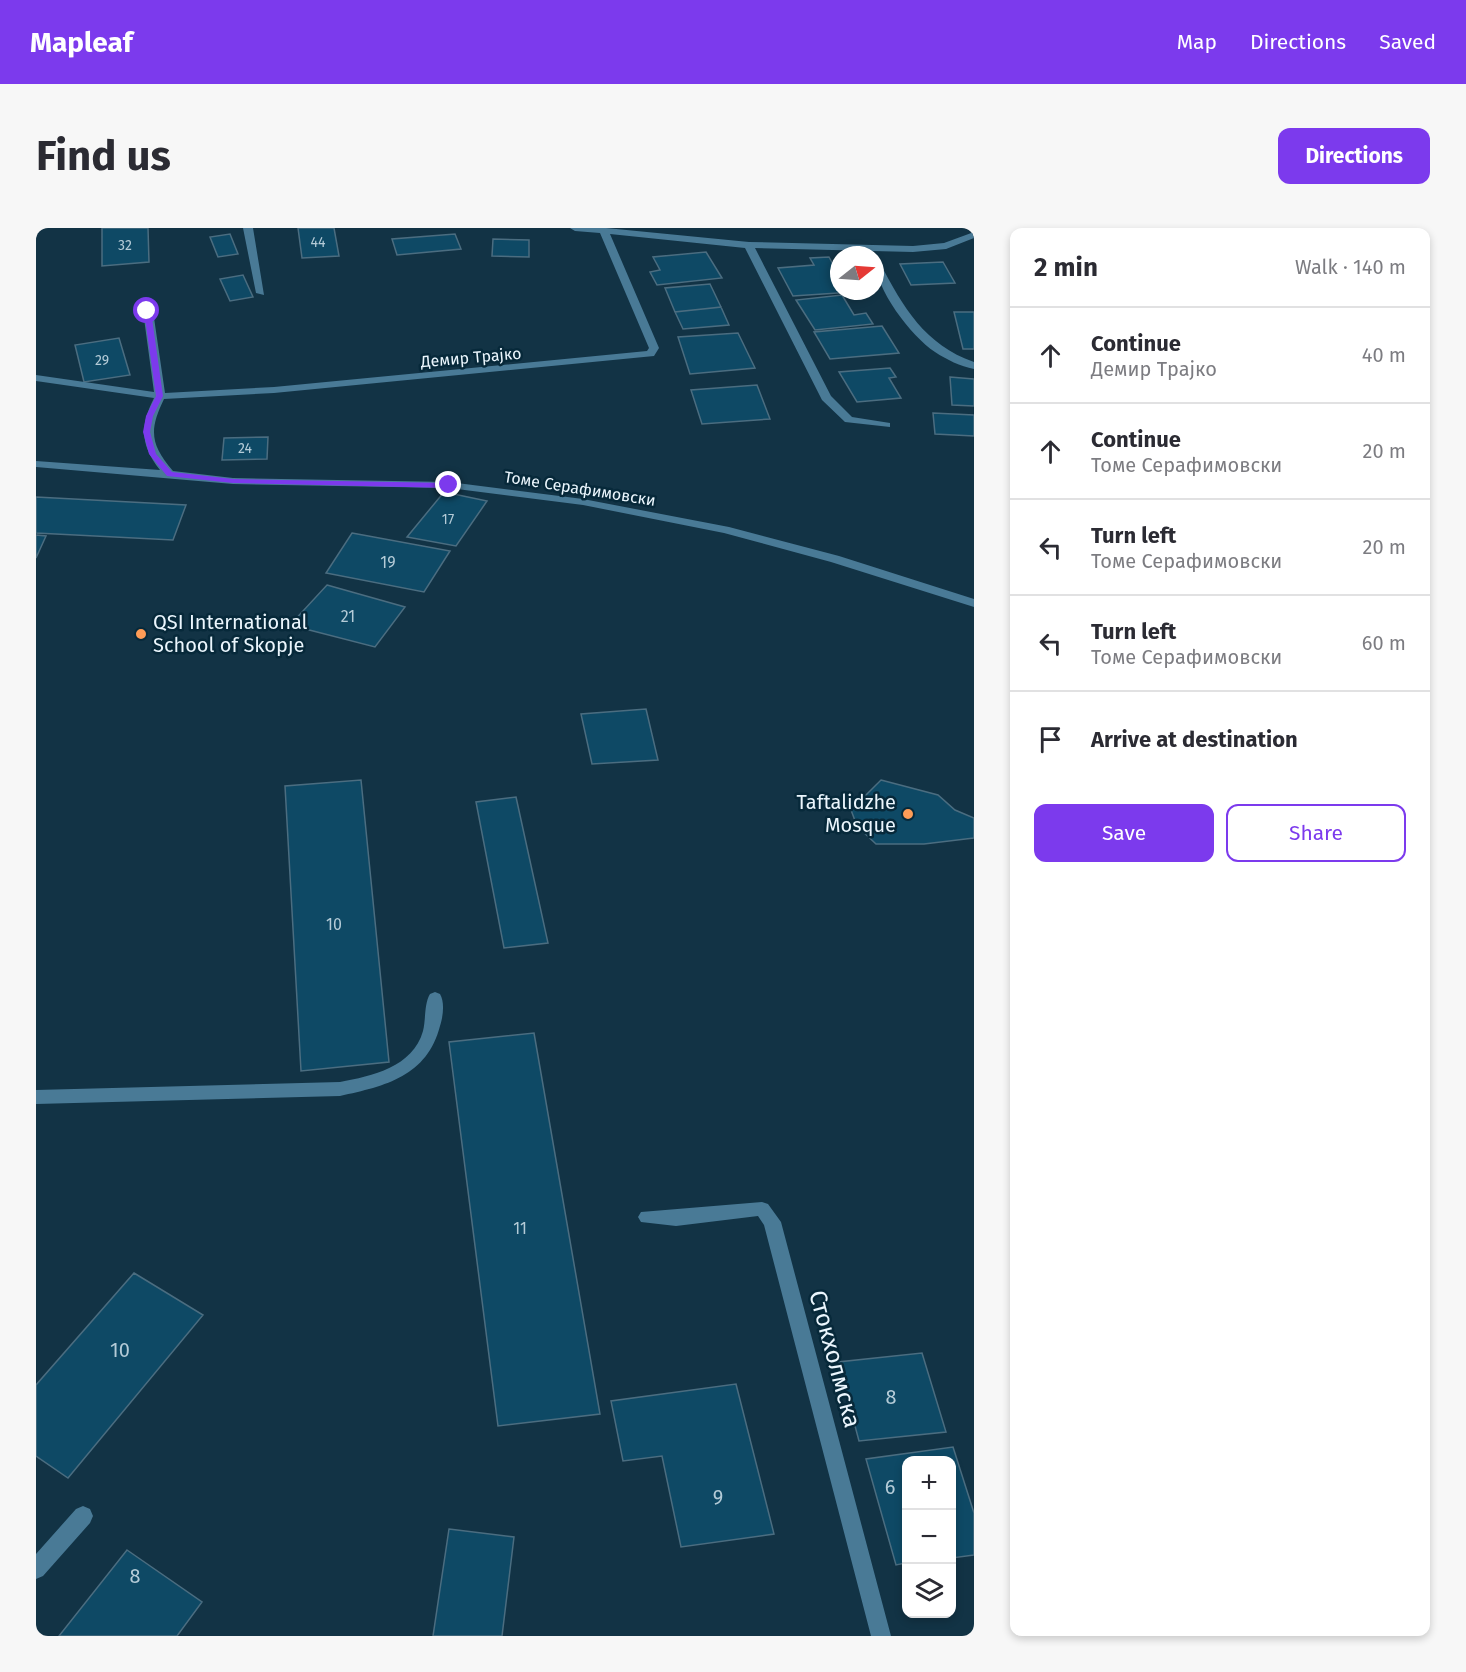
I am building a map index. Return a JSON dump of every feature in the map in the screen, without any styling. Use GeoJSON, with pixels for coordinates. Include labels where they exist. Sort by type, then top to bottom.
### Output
{"type":"FeatureCollection","features":[{"type":"Feature","properties":{"kind":"street"},"geometry":{"type":"LineString","coordinates":[[248,228],[261,293]]}},
{"type":"Feature","properties":{"kind":"street"},"geometry":{"type":"LineString","coordinates":[[575,228],[749,245],[830,249]]}},
{"type":"Feature","properties":{"kind":"street","name":"Демир Трајко"},"geometry":{"type":"LineString","coordinates":[[36,378],[160,396],[274,390],[650,354],[654,348],[603,230]]}},
{"type":"Feature","properties":{"kind":"street"},"geometry":{"type":"LineString","coordinates":[[884,250],[938,248],[974,235]]}},
{"type":"Feature","properties":{"kind":"street"},"geometry":{"type":"LineString","coordinates":[[749,245],[826,398],[849,420],[886,425]]}},
{"type":"Feature","properties":{"kind":"street"},"geometry":{"type":"LineString","coordinates":[[884,279],[903,312],[924,340],[946,356],[974,366]]}},
{"type":"Feature","properties":{"kind":"street"},"geometry":{"type":"LineString","coordinates":[[147,311],[160,396],[149,416],[146,432],[152,454],[169,474]]}},
{"type":"Feature","properties":{"kind":"street","name":"Томе Серафимовски"},"geometry":{"type":"LineString","coordinates":[[36,464],[233,481],[449,485],[583,502],[725,530],[835,559],[974,603]]}},
{"type":"Feature","properties":{"kind":"street"},"geometry":{"type":"LineString","coordinates":[[36,1097],[340,1089],[384,1080],[415,1059],[430,1040],[436,1020],[435,999]]}},
{"type":"Feature","properties":{"kind":"street","name":"Стокхолмска"},"geometry":{"type":"LineString","coordinates":[[647,1217],[665,1220],[762,1209],[772,1222],[881,1636]]}},
{"type":"Feature","properties":{"kind":"street"},"geometry":{"type":"LineString","coordinates":[[36,1569],[83,1516]]}},
{"type":"Feature","properties":{"kind":"building"},"geometry":{"type":"Polygon","coordinates":[[[102,228],[148,228],[149,262],[102,266],[102,228]]]}},
{"type":"Feature","properties":{"kind":"building"},"geometry":{"type":"Polygon","coordinates":[[[298,228],[334,228],[339,256],[302,258],[298,228]]]}},
{"type":"Feature","properties":{"kind":"building"},"geometry":{"type":"Polygon","coordinates":[[[230,234],[238,254],[218,257],[210,237],[230,234]]]}},
{"type":"Feature","properties":{"kind":"building"},"geometry":{"type":"Polygon","coordinates":[[[455,234],[461,249],[397,255],[392,239],[455,234]]]}},
{"type":"Feature","properties":{"kind":"building"},"geometry":{"type":"Polygon","coordinates":[[[493,239],[529,240],[529,257],[492,256],[493,239]]]}},
{"type":"Feature","properties":{"kind":"building"},"geometry":{"type":"Polygon","coordinates":[[[706,252],[722,278],[657,285],[650,272],[660,270],[653,257],[706,252]]]}},
{"type":"Feature","properties":{"kind":"building"},"geometry":{"type":"Polygon","coordinates":[[[829,257],[830,294],[793,296],[778,268],[814,265],[810,258],[829,257]]]}},
{"type":"Feature","properties":{"kind":"building"},"geometry":{"type":"Polygon","coordinates":[[[943,262],[955,283],[911,285],[900,264],[943,262]]]}},
{"type":"Feature","properties":{"kind":"building"},"geometry":{"type":"Polygon","coordinates":[[[243,275],[253,297],[230,301],[220,279],[243,275]]]}},
{"type":"Feature","properties":{"kind":"building"},"geometry":{"type":"Polygon","coordinates":[[[710,284],[721,307],[675,312],[665,288],[710,284]]]}},
{"type":"Feature","properties":{"kind":"building"},"geometry":{"type":"Polygon","coordinates":[[[830,296],[830,300],[845,300],[854,315],[866,313],[873,324],[815,330],[796,300],[830,296]]]}},
{"type":"Feature","properties":{"kind":"building"},"geometry":{"type":"Polygon","coordinates":[[[721,307],[729,325],[683,329],[675,312],[721,307]]]}},
{"type":"Feature","properties":{"kind":"building"},"geometry":{"type":"Polygon","coordinates":[[[954,312],[974,312],[974,349],[963,349],[954,312]]]}},
{"type":"Feature","properties":{"kind":"building"},"geometry":{"type":"Polygon","coordinates":[[[882,326],[899,353],[830,359],[814,332],[882,326]]]}},
{"type":"Feature","properties":{"kind":"building"},"geometry":{"type":"Polygon","coordinates":[[[738,333],[755,368],[690,374],[678,337],[738,333]]]}},
{"type":"Feature","properties":{"kind":"building"},"geometry":{"type":"Polygon","coordinates":[[[119,338],[130,375],[84,382],[75,345],[119,338]]]}},
{"type":"Feature","properties":{"kind":"building"},"geometry":{"type":"Polygon","coordinates":[[[890,368],[896,377],[889,378],[901,398],[857,402],[839,372],[890,368]]]}},
{"type":"Feature","properties":{"kind":"building"},"geometry":{"type":"Polygon","coordinates":[[[950,377],[974,379],[974,406],[952,405],[950,377]]]}},
{"type":"Feature","properties":{"kind":"building"},"geometry":{"type":"Polygon","coordinates":[[[757,385],[770,419],[702,424],[691,390],[757,385]]]}},
{"type":"Feature","properties":{"kind":"building"},"geometry":{"type":"Polygon","coordinates":[[[933,413],[974,415],[974,436],[935,434],[933,413]]]}},
{"type":"Feature","properties":{"kind":"building"},"geometry":{"type":"Polygon","coordinates":[[[268,437],[267,459],[222,460],[224,438],[268,437]]]}},
{"type":"Feature","properties":{"kind":"building"},"geometry":{"type":"Polygon","coordinates":[[[444,492],[487,501],[456,546],[407,537],[444,492]]]}},
{"type":"Feature","properties":{"kind":"building"},"geometry":{"type":"Polygon","coordinates":[[[36,497],[186,505],[173,540],[36,533],[36,497]]]}},
{"type":"Feature","properties":{"kind":"building"},"geometry":{"type":"Polygon","coordinates":[[[352,533],[450,551],[424,592],[326,573],[352,533]]]}},
{"type":"Feature","properties":{"kind":"building"},"geometry":{"type":"Polygon","coordinates":[[[36,535],[46,536],[36,558],[36,535]]]}},
{"type":"Feature","properties":{"kind":"building"},"geometry":{"type":"Polygon","coordinates":[[[327,585],[405,607],[375,647],[290,625],[327,585]]]}},
{"type":"Feature","properties":{"kind":"building"},"geometry":{"type":"Polygon","coordinates":[[[646,709],[658,760],[592,764],[581,714],[646,709]]]}},
{"type":"Feature","properties":{"kind":"building"},"geometry":{"type":"Polygon","coordinates":[[[361,780],[389,1062],[301,1071],[285,786],[361,780]]]}},
{"type":"Feature","properties":{"kind":"building","name":"Taftalidzhe Mosque"},"geometry":{"type":"Polygon","coordinates":[[[881,780],[938,795],[955,810],[974,818],[974,838],[924,844],[876,844],[857,826],[851,810],[881,780]]]}},
{"type":"Feature","properties":{"kind":"building"},"geometry":{"type":"Polygon","coordinates":[[[516,797],[548,943],[504,948],[476,802],[516,797]]]}},
{"type":"Feature","properties":{"kind":"building"},"geometry":{"type":"Polygon","coordinates":[[[534,1033],[600,1414],[498,1426],[449,1042],[534,1033]]]}},
{"type":"Feature","properties":{"kind":"building"},"geometry":{"type":"Polygon","coordinates":[[[134,1273],[203,1315],[68,1478],[36,1456],[36,1385],[134,1273]]]}},
{"type":"Feature","properties":{"kind":"building"},"geometry":{"type":"Polygon","coordinates":[[[922,1353],[946,1432],[859,1441],[838,1362],[922,1353]]]}},
{"type":"Feature","properties":{"kind":"building"},"geometry":{"type":"Polygon","coordinates":[[[736,1384],[774,1534],[681,1547],[662,1456],[623,1461],[611,1401],[736,1384]]]}},
{"type":"Feature","properties":{"kind":"building"},"geometry":{"type":"Polygon","coordinates":[[[953,1447],[956,1456],[902,1456],[902,1564],[896,1565],[866,1459],[953,1447]]]}},
{"type":"Feature","properties":{"kind":"building"},"geometry":{"type":"Polygon","coordinates":[[[956,1456],[974,1513],[974,1555],[956,1557],[956,1456]]]}},
{"type":"Feature","properties":{"kind":"building"},"geometry":{"type":"Polygon","coordinates":[[[449,1529],[514,1537],[502,1636],[433,1636],[449,1529]]]}},
{"type":"Feature","properties":{"kind":"building"},"geometry":{"type":"Polygon","coordinates":[[[127,1550],[202,1602],[177,1636],[59,1636],[127,1550]]]}},
{"type":"Feature","properties":{"kind":"place","name":"QSI International School of Skopje"},"geometry":{"type":"Point","coordinates":[141,634]}},
{"type":"Feature","properties":{"kind":"place","name":"Taftalidzhe Mosque"},"geometry":{"type":"Point","coordinates":[908,814]}},
{"type":"Feature","properties":{"kind":"route"},"geometry":{"type":"LineString","coordinates":[[147,311],[160,396],[149,416],[146,432],[152,454],[169,474],[233,481],[449,485]]}}]}
